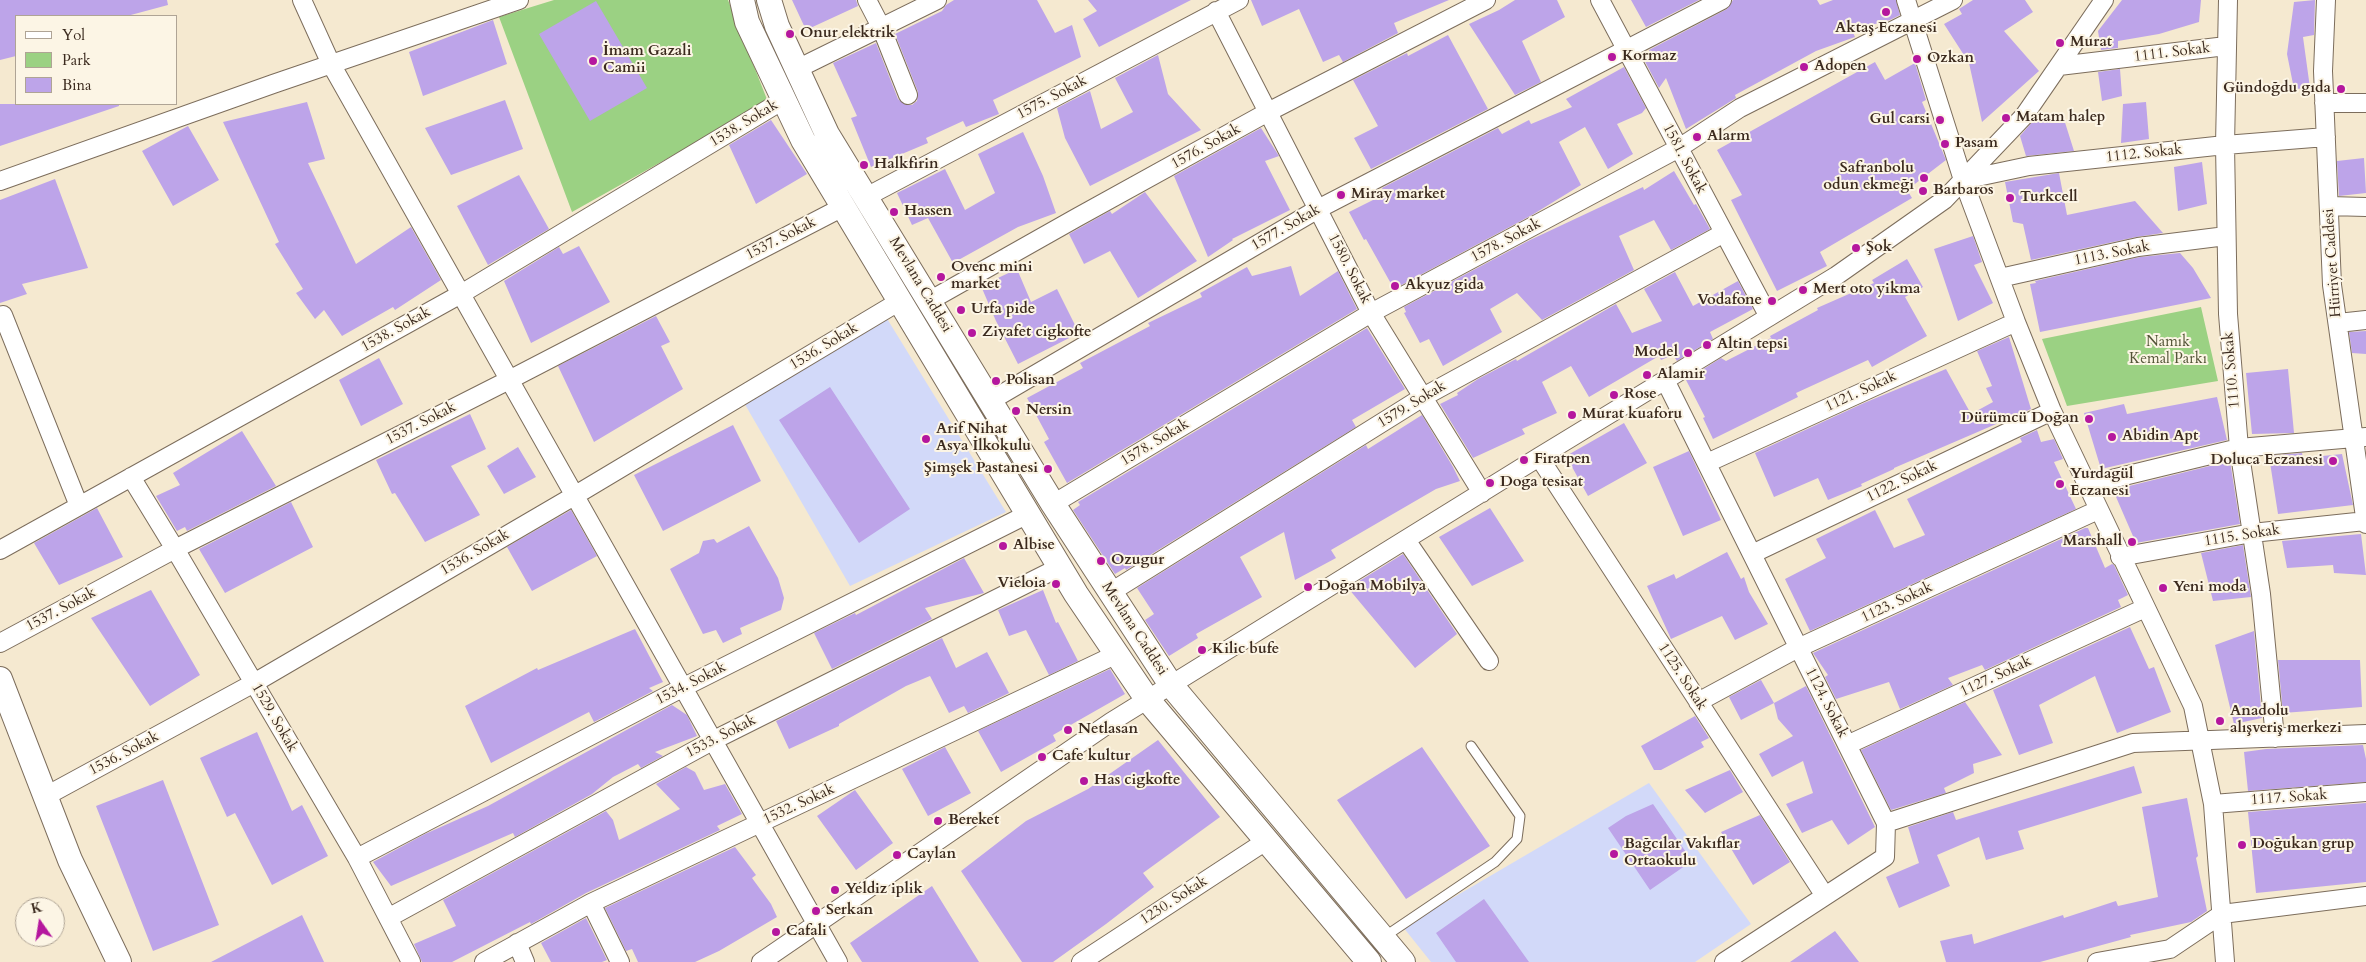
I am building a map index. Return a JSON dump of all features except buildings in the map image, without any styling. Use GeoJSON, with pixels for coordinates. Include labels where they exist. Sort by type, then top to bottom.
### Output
{"type":"FeatureCollection","features":[{"type":"Feature","properties":{"kind":"main road","name":"Mevlana Caddesi"},"geometry":{"type":"LineString","coordinates":[[742,0],[747,22],[803,140],[1060,567],[1147,700],[1368,962]]}},
{"type":"Feature","properties":{"kind":"main road","name":"Mevlana Caddesi"},"geometry":{"type":"LineString","coordinates":[[769,0],[777,26],[827,134],[1054,504],[1171,685],[1403,962]]}},
{"type":"Feature","properties":{"kind":"main road"},"geometry":{"type":"LineString","coordinates":[[0,679],[70,860],[119,962]]}},
{"type":"Feature","properties":{"kind":"street"},"geometry":{"type":"LineString","coordinates":[[302,0],[331,64],[838,962]]}},
{"type":"Feature","properties":{"kind":"street"},"geometry":{"type":"LineString","coordinates":[[0,181],[519,0]]}},
{"type":"Feature","properties":{"kind":"street"},"geometry":{"type":"LineString","coordinates":[[867,0],[882,27],[908,94]]}},
{"type":"Feature","properties":{"kind":"street"},"geometry":{"type":"LineString","coordinates":[[797,69],[937,0]]}},
{"type":"Feature","properties":{"kind":"street","name":"1575. Sokak"},"geometry":{"type":"LineString","coordinates":[[866,197],[1239,0]]}},
{"type":"Feature","properties":{"kind":"street","name":"1576. Sokak"},"geometry":{"type":"LineString","coordinates":[[929,301],[1268,112],[1486,0]]}},
{"type":"Feature","properties":{"kind":"street","name":"1581. Sokak"},"geometry":{"type":"LineString","coordinates":[[1600,0],[1769,317]]}},
{"type":"Feature","properties":{"kind":"street","name":"1577. Sokak"},"geometry":{"type":"LineString","coordinates":[[990,401],[1318,209],[1722,0]]}},
{"type":"Feature","properties":{"kind":"street"},"geometry":{"type":"LineString","coordinates":[[1906,0],[1963,180],[2016,322],[2052,411],[2120,557],[2193,706],[2213,804],[2225,962]]}},
{"type":"Feature","properties":{"kind":"street","name":"1578. Sokak"},"geometry":{"type":"LineString","coordinates":[[1054,504],[1372,313],[1679,148],[1740,108],[1953,0]]}},
{"type":"Feature","properties":{"kind":"street"},"geometry":{"type":"LineString","coordinates":[[761,962],[1111,722],[1836,276],[1944,200],[2024,116],[2104,0]]}},
{"type":"Feature","properties":{"kind":"street","name":"1110. Sokak"},"geometry":{"type":"LineString","coordinates":[[2228,0],[2225,145],[2228,314],[2239,448],[2261,594],[2275,738]]}},
{"type":"Feature","properties":{"kind":"street","name":"Hürriyet Caddesi"},"geometry":{"type":"LineString","coordinates":[[2326,0],[2323,71],[2332,285],[2360,438],[2366,523]]}},
{"type":"Feature","properties":{"kind":"street","name":"1580. Sokak"},"geometry":{"type":"LineString","coordinates":[[1216,11],[1372,313],[1482,493]]}},
{"type":"Feature","properties":{"kind":"street","name":"1111. Sokak"},"geometry":{"type":"LineString","coordinates":[[2059,66],[2226,46]]}},
{"type":"Feature","properties":{"kind":"street","name":"1538. Sokak"},"geometry":{"type":"LineString","coordinates":[[0,550],[461,294],[785,100]]}},
{"type":"Feature","properties":{"kind":"street"},"geometry":{"type":"LineString","coordinates":[[2324,103],[2366,104]]}},
{"type":"Feature","properties":{"kind":"street","name":"1112. Sokak"},"geometry":{"type":"LineString","coordinates":[[1963,180],[2029,166],[2326,136]]}},
{"type":"Feature","properties":{"kind":"street"},"geometry":{"type":"LineString","coordinates":[[2329,206],[2366,207]]}},
{"type":"Feature","properties":{"kind":"street","name":"1537. Sokak"},"geometry":{"type":"LineString","coordinates":[[0,643],[175,549],[509,380],[843,207]]}},
{"type":"Feature","properties":{"kind":"street","name":"1579. Sokak"},"geometry":{"type":"LineString","coordinates":[[1111,592],[1423,397],[1724,233]]}},
{"type":"Feature","properties":{"kind":"street","name":"1113. Sokak"},"geometry":{"type":"LineString","coordinates":[[2000,278],[2138,247],[2226,236]]}},
{"type":"Feature","properties":{"kind":"street","name":"1536. Sokak"},"geometry":{"type":"LineString","coordinates":[[46,796],[254,683],[574,496],[900,301]]}},
{"type":"Feature","properties":{"kind":"street"},"geometry":{"type":"LineString","coordinates":[[3,315],[79,506]]}},
{"type":"Feature","properties":{"kind":"street"},"geometry":{"type":"LineString","coordinates":[[2338,323],[2366,320]]}},
{"type":"Feature","properties":{"kind":"street","name":"1121. Sokak"},"geometry":{"type":"LineString","coordinates":[[1707,463],[2016,322]]}},
{"type":"Feature","properties":{"kind":"street","name":"1124. Sokak"},"geometry":{"type":"LineString","coordinates":[[1665,380],[1886,823],[1885,857],[1724,962]]}},
{"type":"Feature","properties":{"kind":"street","name":"1122. Sokak"},"geometry":{"type":"LineString","coordinates":[[1752,554],[2052,411]]}},
{"type":"Feature","properties":{"kind":"street"},"geometry":{"type":"LineString","coordinates":[[2087,485],[2239,448],[2360,438]]}},
{"type":"Feature","properties":{"kind":"street","name":"1125. Sokak"},"geometry":{"type":"LineString","coordinates":[[1539,457],[1825,896]]}},
{"type":"Feature","properties":{"kind":"street","name":"1529. Sokak"},"geometry":{"type":"LineString","coordinates":[[131,477],[357,858],[411,962]]}},
{"type":"Feature","properties":{"kind":"street","name":"1123. Sokak"},"geometry":{"type":"LineString","coordinates":[[1698,702],[1798,648],[2098,510]]}},
{"type":"Feature","properties":{"kind":"street","name":"1534. Sokak"},"geometry":{"type":"LineString","coordinates":[[357,858],[682,688],[1028,514]]}},
{"type":"Feature","properties":{"kind":"street","name":"1115. Sokak"},"geometry":{"type":"LineString","coordinates":[[2120,557],[2252,533],[2366,523]]}},
{"type":"Feature","properties":{"kind":"street"},"geometry":{"type":"LineString","coordinates":[[1406,540],[1489,661]]}},
{"type":"Feature","properties":{"kind":"street","name":"1533. Sokak"},"geometry":{"type":"LineString","coordinates":[[388,918],[712,741],[1060,567]]}},
{"type":"Feature","properties":{"kind":"street","name":"1127. Sokak"},"geometry":{"type":"LineString","coordinates":[[1847,745],[2145,608]]}},
{"type":"Feature","properties":{"kind":"street","name":"1532. Sokak"},"geometry":{"type":"LineString","coordinates":[[484,962],[591,903],[1117,654]]}},
{"type":"Feature","properties":{"kind":"street"},"geometry":{"type":"LineString","coordinates":[[1886,823],[2133,743],[2201,742],[2366,734]]}},
{"type":"Feature","properties":{"kind":"street","name":"1117. Sokak"},"geometry":{"type":"LineString","coordinates":[[2213,804],[2366,792]]}},
{"type":"Feature","properties":{"kind":"street","name":"1230. Sokak"},"geometry":{"type":"LineString","coordinates":[[1081,962],[1266,841]]}},
{"type":"Feature","properties":{"kind":"street"},"geometry":{"type":"LineString","coordinates":[[2097,962],[2170,949],[2222,914],[2366,896]]}},
{"type":"Feature","properties":{"kind":"street"},"geometry":{"type":"LineString","coordinates":[[591,903],[620,962]]}},
{"type":"Feature","properties":{"kind":"street"},"geometry":{"type":"LineString","coordinates":[[517,943],[525,962]]}},
{"type":"Feature","properties":{"kind":"lane"},"geometry":{"type":"LineString","coordinates":[[1383,938],[1495,862],[1517,839],[1520,816],[1471,746]]}},
{"type":"Feature","properties":{"kind":"shaded area"},"geometry":{"type":"Polygon","coordinates":[[[886,317],[1006,512],[850,586],[743,401],[886,317]]]}},
{"type":"Feature","properties":{"kind":"shaded area","name":"Bağcılar Vakıflar Ortaokulu"},"geometry":{"type":"Polygon","coordinates":[[[1649,783],[1751,924],[1695,962],[1431,962],[1403,927],[1649,783]]]}},
{"type":"Feature","properties":{"kind":"green space"},"geometry":{"type":"Polygon","coordinates":[[[554,0],[728,0],[768,102],[572,212],[499,17],[554,0]]]}},
{"type":"Feature","properties":{"kind":"green space","name":"Namık Kemal Parkı"},"geometry":{"type":"Polygon","coordinates":[[[2201,307],[2218,381],[2067,406],[2042,339],[2201,307]]]}},
{"type":"Feature","properties":{"kind":"place","name":"Aktaş Eczanesi"},"geometry":{"type":"Point","coordinates":[1886,12]}},
{"type":"Feature","properties":{"kind":"place","name":"Onur elektrik"},"geometry":{"type":"Point","coordinates":[790,34]}},
{"type":"Feature","properties":{"kind":"place","name":"Murat"},"geometry":{"type":"Point","coordinates":[2060,43]}},
{"type":"Feature","properties":{"kind":"place","name":"Kormaz"},"geometry":{"type":"Point","coordinates":[1612,57]}},
{"type":"Feature","properties":{"kind":"place","name":"Ozkan"},"geometry":{"type":"Point","coordinates":[1917,59]}},
{"type":"Feature","properties":{"kind":"place","name":"İmam Gazali Camii"},"geometry":{"type":"Point","coordinates":[593,61]}},
{"type":"Feature","properties":{"kind":"place","name":"Adopen"},"geometry":{"type":"Point","coordinates":[1804,67]}},
{"type":"Feature","properties":{"kind":"place","name":"Gündoğdu gıda"},"geometry":{"type":"Point","coordinates":[2341,89]}},
{"type":"Feature","properties":{"kind":"place","name":"Matam halep"},"geometry":{"type":"Point","coordinates":[2006,118]}},
{"type":"Feature","properties":{"kind":"place","name":"Gul carsi"},"geometry":{"type":"Point","coordinates":[1940,120]}},
{"type":"Feature","properties":{"kind":"place","name":"Alarm"},"geometry":{"type":"Point","coordinates":[1697,137]}},
{"type":"Feature","properties":{"kind":"place","name":"Pasam"},"geometry":{"type":"Point","coordinates":[1945,144]}},
{"type":"Feature","properties":{"kind":"place","name":"Halkfirin"},"geometry":{"type":"Point","coordinates":[864,165]}},
{"type":"Feature","properties":{"kind":"place","name":"Safranbolu odun ekmeği"},"geometry":{"type":"Point","coordinates":[1924,178]}},
{"type":"Feature","properties":{"kind":"place","name":"Barbaros"},"geometry":{"type":"Point","coordinates":[1923,191]}},
{"type":"Feature","properties":{"kind":"place","name":"Miray market"},"geometry":{"type":"Point","coordinates":[1341,195]}},
{"type":"Feature","properties":{"kind":"place","name":"Turkcell"},"geometry":{"type":"Point","coordinates":[2010,198]}},
{"type":"Feature","properties":{"kind":"place","name":"Hassen"},"geometry":{"type":"Point","coordinates":[894,212]}},
{"type":"Feature","properties":{"kind":"place","name":"Şok"},"geometry":{"type":"Point","coordinates":[1856,248]}},
{"type":"Feature","properties":{"kind":"place","name":"Ovenc mini market"},"geometry":{"type":"Point","coordinates":[941,277]}},
{"type":"Feature","properties":{"kind":"place","name":"Akyuz gida"},"geometry":{"type":"Point","coordinates":[1395,286]}},
{"type":"Feature","properties":{"kind":"place","name":"Mert oto yikma"},"geometry":{"type":"Point","coordinates":[1803,290]}},
{"type":"Feature","properties":{"kind":"place","name":"Vodafone"},"geometry":{"type":"Point","coordinates":[1772,301]}},
{"type":"Feature","properties":{"kind":"place","name":"Urfa pide"},"geometry":{"type":"Point","coordinates":[961,310]}},
{"type":"Feature","properties":{"kind":"place","name":"Ziyafet cigkofte"},"geometry":{"type":"Point","coordinates":[972,333]}},
{"type":"Feature","properties":{"kind":"place","name":"Altin tepsi"},"geometry":{"type":"Point","coordinates":[1707,345]}},
{"type":"Feature","properties":{"kind":"place","name":"Model"},"geometry":{"type":"Point","coordinates":[1688,353]}},
{"type":"Feature","properties":{"kind":"place","name":"Alamir"},"geometry":{"type":"Point","coordinates":[1647,375]}},
{"type":"Feature","properties":{"kind":"place","name":"Polisan"},"geometry":{"type":"Point","coordinates":[996,381]}},
{"type":"Feature","properties":{"kind":"place","name":"Rose"},"geometry":{"type":"Point","coordinates":[1614,395]}},
{"type":"Feature","properties":{"kind":"place","name":"Nersin"},"geometry":{"type":"Point","coordinates":[1016,411]}},
{"type":"Feature","properties":{"kind":"place","name":"Murat kuaforu"},"geometry":{"type":"Point","coordinates":[1572,415]}},
{"type":"Feature","properties":{"kind":"place","name":"Dürümcü Doğan"},"geometry":{"type":"Point","coordinates":[2089,419]}},
{"type":"Feature","properties":{"kind":"place","name":"Abidin Apt"},"geometry":{"type":"Point","coordinates":[2112,437]}},
{"type":"Feature","properties":{"kind":"place","name":"Arif Nihat Asya İlkokulu"},"geometry":{"type":"Point","coordinates":[926,439]}},
{"type":"Feature","properties":{"kind":"place","name":"Firatpen"},"geometry":{"type":"Point","coordinates":[1524,460]}},
{"type":"Feature","properties":{"kind":"place","name":"Doluca Eczanesi"},"geometry":{"type":"Point","coordinates":[2333,461]}},
{"type":"Feature","properties":{"kind":"place","name":"Şimşek Pastanesi"},"geometry":{"type":"Point","coordinates":[1048,469]}},
{"type":"Feature","properties":{"kind":"place","name":"Doga tesisat"},"geometry":{"type":"Point","coordinates":[1490,483]}},
{"type":"Feature","properties":{"kind":"place","name":"Yurdagül Eczanesi"},"geometry":{"type":"Point","coordinates":[2060,484]}},
{"type":"Feature","properties":{"kind":"place","name":"Marshall"},"geometry":{"type":"Point","coordinates":[2132,542]}},
{"type":"Feature","properties":{"kind":"place","name":"Albise"},"geometry":{"type":"Point","coordinates":[1003,546]}},
{"type":"Feature","properties":{"kind":"place","name":"Ozugur"},"geometry":{"type":"Point","coordinates":[1101,561]}},
{"type":"Feature","properties":{"kind":"place","name":"Vieloia"},"geometry":{"type":"Point","coordinates":[1056,584]}},
{"type":"Feature","properties":{"kind":"place","name":"Doğan Mobilya"},"geometry":{"type":"Point","coordinates":[1308,587]}},
{"type":"Feature","properties":{"kind":"place","name":"Yeni moda"},"geometry":{"type":"Point","coordinates":[2163,588]}},
{"type":"Feature","properties":{"kind":"place","name":"Kilic bufe"},"geometry":{"type":"Point","coordinates":[1202,650]}},
{"type":"Feature","properties":{"kind":"place","name":"Anadolu alışveriş merkezi"},"geometry":{"type":"Point","coordinates":[2220,721]}},
{"type":"Feature","properties":{"kind":"place","name":"Netlasan"},"geometry":{"type":"Point","coordinates":[1068,730]}},
{"type":"Feature","properties":{"kind":"place","name":"Cafe kultur"},"geometry":{"type":"Point","coordinates":[1042,757]}},
{"type":"Feature","properties":{"kind":"place","name":"Has cigkofte"},"geometry":{"type":"Point","coordinates":[1084,781]}},
{"type":"Feature","properties":{"kind":"place","name":"Bereket"},"geometry":{"type":"Point","coordinates":[938,821]}},
{"type":"Feature","properties":{"kind":"place","name":"Doğukan grup"},"geometry":{"type":"Point","coordinates":[2242,845]}},
{"type":"Feature","properties":{"kind":"place","name":"Bağcılar Vakıflar Ortaokulu"},"geometry":{"type":"Point","coordinates":[1614,854]}},
{"type":"Feature","properties":{"kind":"place","name":"Caylan"},"geometry":{"type":"Point","coordinates":[897,855]}},
{"type":"Feature","properties":{"kind":"place","name":"Yeldiz iplik"},"geometry":{"type":"Point","coordinates":[835,890]}},
{"type":"Feature","properties":{"kind":"place","name":"Serkan"},"geometry":{"type":"Point","coordinates":[816,911]}},
{"type":"Feature","properties":{"kind":"place","name":"Cafali"},"geometry":{"type":"Point","coordinates":[776,932]}}]}
